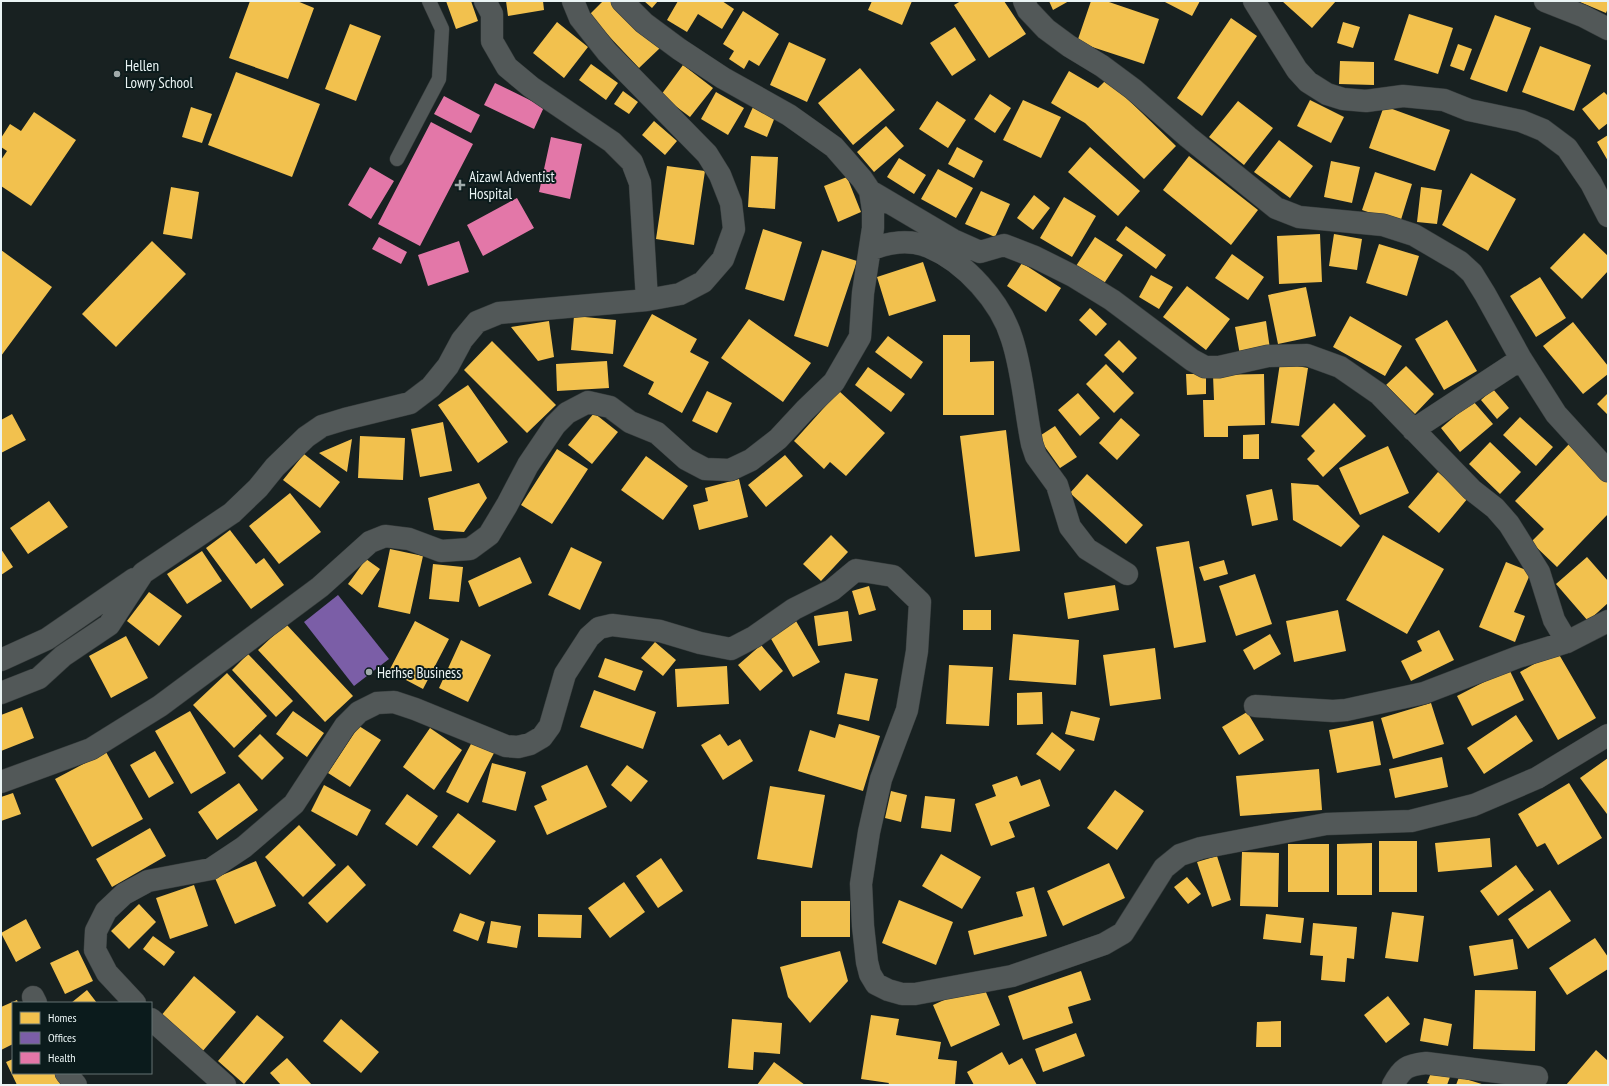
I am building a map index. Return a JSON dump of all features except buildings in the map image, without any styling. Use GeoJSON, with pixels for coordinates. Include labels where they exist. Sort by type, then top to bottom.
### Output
{"type":"FeatureCollection","features":[{"type":"Feature","properties":{"kind":"street"},"geometry":{"type":"LineString","coordinates":[[1,660],[47,639],[232,513],[258,488],[275,467],[306,437],[322,426],[410,403],[430,387],[448,366],[462,340],[478,322],[499,313],[648,300],[680,294],[703,282],[723,259],[734,228],[731,203],[720,175],[707,154],[607,52],[580,18],[573,1]]}},
{"type":"Feature","properties":{"kind":"street"},"geometry":{"type":"LineString","coordinates":[[622,1],[644,24],[679,49],[723,78],[789,115],[834,147],[862,179],[870,191],[966,246],[980,252],[1004,245],[1035,257],[1073,276],[1112,300],[1192,360],[1205,367],[1218,367],[1268,356],[1307,355],[1340,367],[1379,394],[1472,490],[1495,508],[1509,524],[1539,572],[1554,620],[1567,642]]}},
{"type":"Feature","properties":{"kind":"street"},"geometry":{"type":"LineString","coordinates":[[1024,1],[1028,10],[1046,29],[1069,46],[1102,66],[1133,89],[1188,137],[1276,208],[1299,217],[1383,225],[1414,235],[1460,262],[1472,273],[1520,359],[1556,414],[1608,471]]}},
{"type":"Feature","properties":{"kind":"street"},"geometry":{"type":"LineString","coordinates":[[1254,1],[1297,70],[1308,82],[1326,94],[1366,101],[1403,96],[1444,100],[1469,110],[1521,121],[1543,130],[1567,148],[1591,183],[1606,209]]}},
{"type":"Feature","properties":{"kind":"street"},"geometry":{"type":"LineString","coordinates":[[1546,1],[1583,16],[1608,29]]}},
{"type":"Feature","properties":{"kind":"street"},"geometry":{"type":"LineString","coordinates":[[490,5],[492,41],[507,67],[531,87],[612,142],[632,162],[640,183],[648,300]]}},
{"type":"Feature","properties":{"kind":"street"},"geometry":{"type":"LineString","coordinates":[[1,782],[91,749],[160,706],[320,587],[370,542],[385,536],[409,539],[441,551],[470,549],[489,535],[528,465],[555,425],[567,413],[588,402],[610,407],[630,422],[657,433],[686,459],[705,469],[730,470],[751,460],[778,439],[834,382],[860,337],[863,293],[873,228],[870,191]]}},
{"type":"Feature","properties":{"kind":"street"},"geometry":{"type":"LineString","coordinates":[[870,250],[890,243],[904,242],[928,246],[945,255],[963,268],[984,289],[1003,317],[1012,339],[1019,369],[1032,444],[1036,456],[1057,485],[1070,528],[1087,549],[1127,574]]}},
{"type":"Feature","properties":{"kind":"street"},"geometry":{"type":"LineString","coordinates":[[1413,430],[1520,359]]}},
{"type":"Feature","properties":{"kind":"street"},"geometry":{"type":"LineString","coordinates":[[134,1002],[107,973],[95,950],[96,931],[106,911],[124,894],[148,881],[211,869],[244,847],[294,804],[345,726],[359,712],[377,703],[394,702],[506,746],[518,747],[530,744],[542,737],[550,726],[565,674],[588,637],[599,628],[612,625],[660,631],[700,643],[731,649],[754,637],[794,609],[832,590],[856,570],[893,576],[920,602],[917,651],[907,710],[881,780],[869,832],[862,884],[866,962],[870,974],[876,984],[888,990],[902,994],[915,994],[1012,976],[1104,944],[1123,933],[1164,868],[1180,855],[1201,848],[1326,824],[1411,821],[1474,805],[1537,778],[1608,735]]}},
{"type":"Feature","properties":{"kind":"street"},"geometry":{"type":"LineString","coordinates":[[1,693],[39,678],[63,656],[108,625],[143,573]]}},
{"type":"Feature","properties":{"kind":"street"},"geometry":{"type":"LineString","coordinates":[[1255,706],[1346,710],[1424,693],[1518,657],[1567,642],[1608,621]]}},
{"type":"Feature","properties":{"kind":"street"},"geometry":{"type":"LineString","coordinates":[[152,1020],[225,1085]]}},
{"type":"Feature","properties":{"kind":"street"},"geometry":{"type":"LineString","coordinates":[[1393,1085],[1400,1073],[1410,1065],[1426,1063],[1537,1077]]}},
{"type":"Feature","properties":{"kind":"street"},"geometry":{"type":"LineString","coordinates":[[67,1074],[76,1085]]}},
{"type":"Feature","properties":{"kind":"lane"},"geometry":{"type":"LineString","coordinates":[[396,159],[439,79],[442,29],[429,1]]}},
{"type":"Feature","properties":{"kind":"place","name":"Hellen Lowry School"},"geometry":{"type":"Point","coordinates":[117,74]}},
{"type":"Feature","properties":{"kind":"place","name":"Aizawl Adventist Hospital"},"geometry":{"type":"Point","coordinates":[460,185]}},
{"type":"Feature","properties":{"kind":"place","name":"Herhse Business"},"geometry":{"type":"Point","coordinates":[369,672]}}]}
